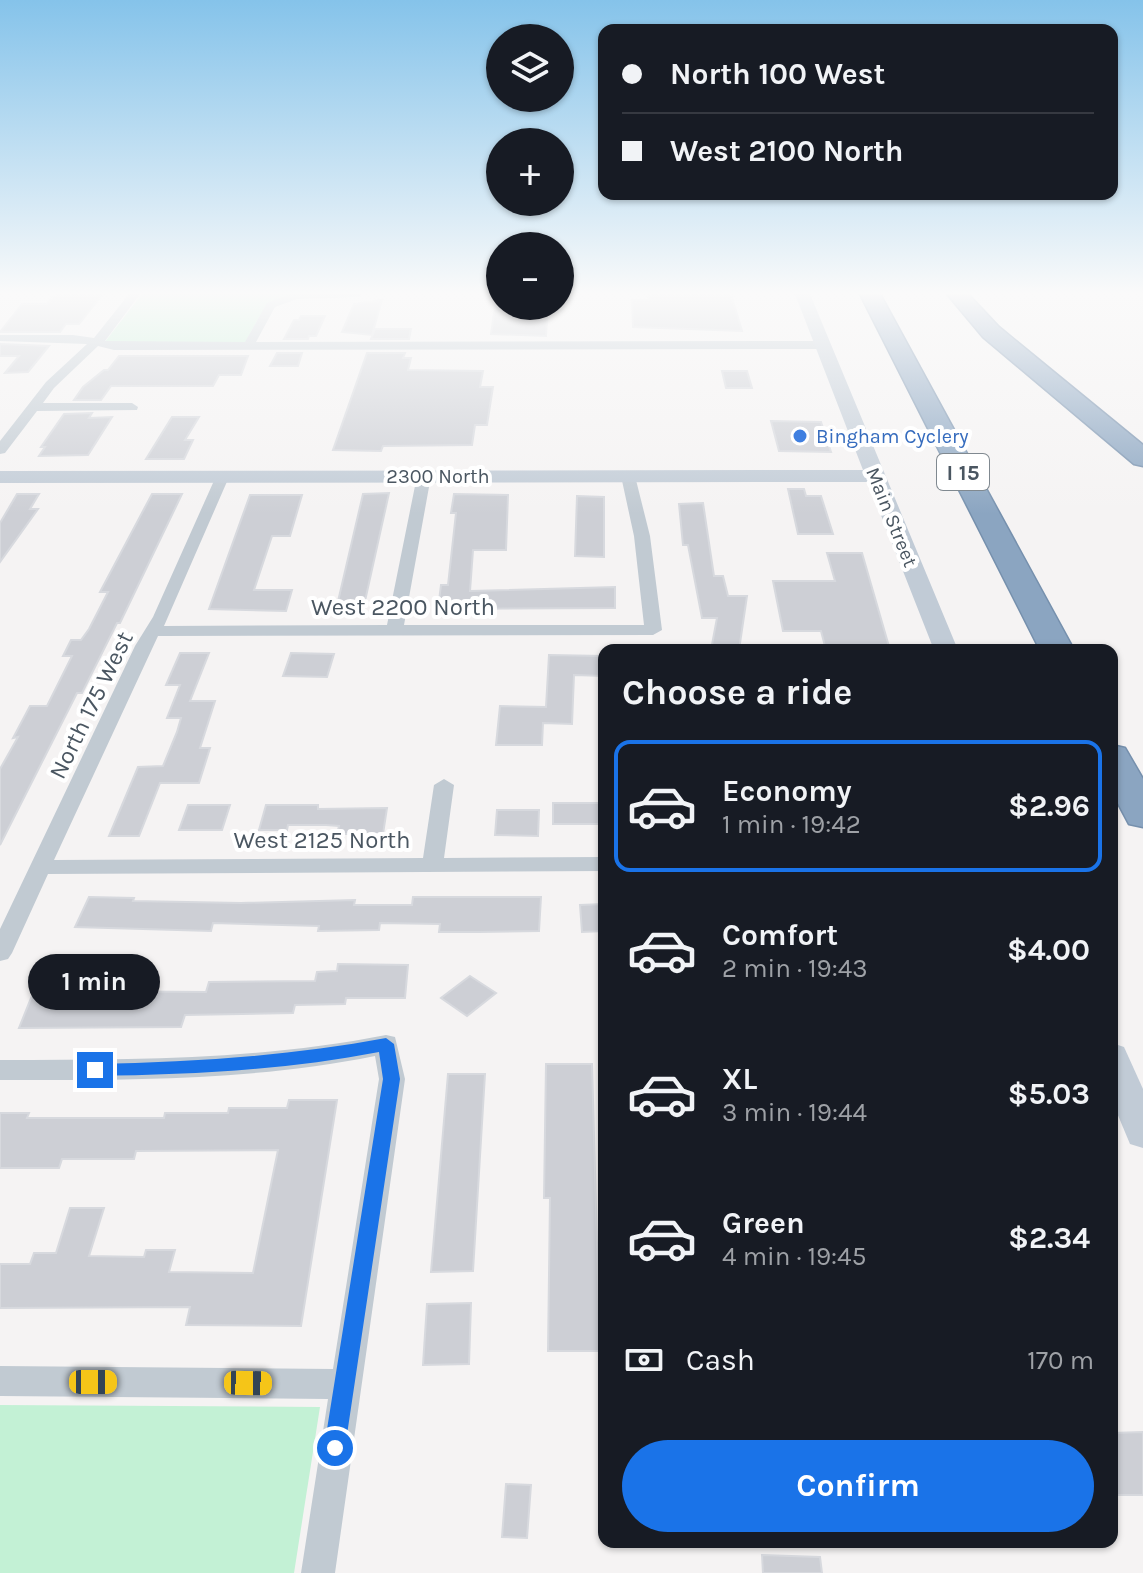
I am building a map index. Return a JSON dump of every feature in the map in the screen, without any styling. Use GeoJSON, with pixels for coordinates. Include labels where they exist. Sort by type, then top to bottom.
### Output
{"type":"FeatureCollection","features":[{"type":"Feature","properties":{"kind":"highway","name":"I 15"},"geometry":{"type":"LineString","coordinates":[[909,367],[1054,644]]}},
{"type":"Feature","properties":{"kind":"highway"},"geometry":{"type":"LineString","coordinates":[[1034,367],[1143,458]]}},
{"type":"Feature","properties":{"kind":"highway"},"geometry":{"type":"LineString","coordinates":[[1118,767],[1143,815]]}},
{"type":"Feature","properties":{"kind":"main road","name":"Main Street"},"geometry":{"type":"LineString","coordinates":[[831,367],[944,644]]}},
{"type":"Feature","properties":{"kind":"main road","name":"2300 North"},"geometry":{"type":"LineString","coordinates":[[0,477],[875,476]]}},
{"type":"Feature","properties":{"kind":"main road"},"geometry":{"type":"LineString","coordinates":[[1118,1072],[1143,1133]]}},
{"type":"Feature","properties":{"kind":"street"},"geometry":{"type":"LineString","coordinates":[[0,450],[50,385],[69,367]]}},
{"type":"Feature","properties":{"kind":"street"},"geometry":{"type":"LineString","coordinates":[[33,407],[132,407]]}},
{"type":"Feature","properties":{"kind":"street"},"geometry":{"type":"LineString","coordinates":[[394,631],[424,476]]}},
{"type":"Feature","properties":{"kind":"street","name":"West 2200 North"},"geometry":{"type":"LineString","coordinates":[[153,631],[653,630],[642,536],[628,476]]}},
{"type":"Feature","properties":{"kind":"street","name":"North 175 West"},"geometry":{"type":"LineString","coordinates":[[0,953],[153,631],[222,477]]}},
{"type":"Feature","properties":{"kind":"street"},"geometry":{"type":"LineString","coordinates":[[432,866],[444,785]]}},
{"type":"Feature","properties":{"kind":"street","name":"West 2125 North"},"geometry":{"type":"LineString","coordinates":[[41,867],[598,864]]}},
{"type":"Feature","properties":{"kind":"street"},"geometry":{"type":"LineString","coordinates":[[0,1070],[159,1070],[336,1054],[386,1044],[392,1079],[318,1573]]}},
{"type":"Feature","properties":{"kind":"street"},"geometry":{"type":"LineString","coordinates":[[0,1381],[347,1384]]}},
{"type":"Feature","properties":{"kind":"green space"},"geometry":{"type":"Polygon","coordinates":[[[0,1405],[320,1407],[294,1573],[0,1573],[0,1405]]]}},
{"type":"Feature","properties":{"kind":"building"},"geometry":{"type":"Polygon","coordinates":[[[10,367],[32,367],[28,372],[5,373],[10,367]]]}},
{"type":"Feature","properties":{"kind":"building"},"geometry":{"type":"Polygon","coordinates":[[[110,367],[244,367],[241,375],[219,375],[213,386],[111,386],[101,400],[74,400],[83,387],[110,367]]]}},
{"type":"Feature","properties":{"kind":"building"},"geometry":{"type":"Polygon","coordinates":[[[362,367],[483,371],[480,387],[493,387],[487,425],[475,425],[472,445],[383,446],[381,451],[333,450],[362,367]]]}},
{"type":"Feature","properties":{"kind":"building"},"geometry":{"type":"Polygon","coordinates":[[[722,371],[747,371],[752,388],[726,388],[722,371]]]}},
{"type":"Feature","properties":{"kind":"building"},"geometry":{"type":"Polygon","coordinates":[[[92,413],[89,418],[112,417],[88,455],[39,456],[45,447],[41,447],[64,414],[92,413]]]}},
{"type":"Feature","properties":{"kind":"building"},"geometry":{"type":"Polygon","coordinates":[[[172,417],[199,417],[185,440],[193,440],[184,459],[146,459],[172,417]]]}},
{"type":"Feature","properties":{"kind":"building","name":"Bingham Cyclery"},"geometry":{"type":"Polygon","coordinates":[[[771,421],[821,422],[831,452],[779,451],[771,421]]]}},
{"type":"Feature","properties":{"kind":"building"},"geometry":{"type":"Polygon","coordinates":[[[788,489],[804,489],[806,496],[821,496],[833,534],[798,534],[788,489]]]}},
{"type":"Feature","properties":{"kind":"building"},"geometry":{"type":"Polygon","coordinates":[[[389,493],[363,610],[336,610],[363,494],[389,493]]]}},
{"type":"Feature","properties":{"kind":"building"},"geometry":{"type":"Polygon","coordinates":[[[17,494],[39,494],[30,509],[38,509],[0,562],[0,523],[17,494]]]}},
{"type":"Feature","properties":{"kind":"building"},"geometry":{"type":"Polygon","coordinates":[[[152,494],[182,494],[120,623],[117,623],[82,693],[77,693],[0,845],[0,769],[18,737],[13,738],[30,706],[47,706],[72,656],[63,656],[71,640],[81,640],[89,629],[108,592],[100,592],[152,494]]]}},
{"type":"Feature","properties":{"kind":"building"},"geometry":{"type":"Polygon","coordinates":[[[454,494],[508,495],[506,550],[473,550],[470,591],[615,587],[615,608],[438,609],[441,585],[448,585],[456,513],[451,513],[454,494]]]}},
{"type":"Feature","properties":{"kind":"building"},"geometry":{"type":"Polygon","coordinates":[[[250,495],[302,495],[290,536],[272,536],[254,590],[292,590],[286,611],[209,609],[250,495]]]}},
{"type":"Feature","properties":{"kind":"building"},"geometry":{"type":"Polygon","coordinates":[[[577,496],[604,497],[604,557],[575,556],[577,496]]]}},
{"type":"Feature","properties":{"kind":"building"},"geometry":{"type":"Polygon","coordinates":[[[703,503],[714,576],[723,576],[728,596],[747,596],[740,644],[712,644],[717,618],[702,618],[688,545],[683,545],[679,504],[703,503]]]}},
{"type":"Feature","properties":{"kind":"building"},"geometry":{"type":"Polygon","coordinates":[[[827,553],[862,553],[888,644],[824,644],[821,631],[783,631],[773,581],[835,581],[827,553]]]}},
{"type":"Feature","properties":{"kind":"building"},"geometry":{"type":"Polygon","coordinates":[[[180,653],[209,653],[190,701],[215,701],[200,748],[210,748],[199,783],[160,783],[139,836],[109,836],[138,767],[163,766],[177,732],[181,718],[167,718],[180,685],[166,685],[180,653]]]}},
{"type":"Feature","properties":{"kind":"building"},"geometry":{"type":"Polygon","coordinates":[[[291,653],[334,654],[327,677],[283,676],[291,653]]]}},
{"type":"Feature","properties":{"kind":"building"},"geometry":{"type":"Polygon","coordinates":[[[549,655],[598,656],[598,676],[574,675],[572,724],[543,723],[542,745],[496,745],[500,706],[546,707],[549,655]]]}},
{"type":"Feature","properties":{"kind":"building"},"geometry":{"type":"Polygon","coordinates":[[[553,803],[598,803],[598,824],[553,824],[553,803]]]}},
{"type":"Feature","properties":{"kind":"building"},"geometry":{"type":"Polygon","coordinates":[[[188,805],[230,805],[222,830],[179,830],[188,805]]]}},
{"type":"Feature","properties":{"kind":"building"},"geometry":{"type":"Polygon","coordinates":[[[266,805],[318,805],[318,809],[387,808],[383,834],[337,834],[339,826],[326,825],[288,825],[287,830],[259,830],[266,805]]]}},
{"type":"Feature","properties":{"kind":"building"},"geometry":{"type":"Polygon","coordinates":[[[497,810],[539,810],[538,836],[495,835],[497,810]]]}},
{"type":"Feature","properties":{"kind":"building"},"geometry":{"type":"Polygon","coordinates":[[[89,897],[241,903],[355,900],[354,905],[412,905],[413,897],[541,897],[539,931],[439,932],[440,924],[380,923],[379,930],[318,931],[319,926],[213,923],[211,931],[75,927],[89,897]]]}},
{"type":"Feature","properties":{"kind":"building"},"geometry":{"type":"Polygon","coordinates":[[[598,904],[598,931],[582,932],[580,905],[598,904]]]}},
{"type":"Feature","properties":{"kind":"building"},"geometry":{"type":"Polygon","coordinates":[[[45,963],[91,963],[80,991],[206,992],[209,982],[315,981],[317,972],[337,971],[338,964],[408,965],[405,998],[346,998],[345,1004],[295,1005],[293,1013],[185,1015],[181,1027],[19,1028],[45,963]]]}},
{"type":"Feature","properties":{"kind":"building"},"geometry":{"type":"Polygon","coordinates":[[[470,976],[496,993],[467,1016],[441,998],[470,976]]]}},
{"type":"Feature","properties":{"kind":"building"},"geometry":{"type":"Polygon","coordinates":[[[546,1064],[592,1064],[598,1351],[548,1351],[550,1198],[544,1198],[546,1064]]]}},
{"type":"Feature","properties":{"kind":"building"},"geometry":{"type":"Polygon","coordinates":[[[448,1074],[485,1074],[473,1271],[431,1272],[448,1074]]]}},
{"type":"Feature","properties":{"kind":"building"},"geometry":{"type":"Polygon","coordinates":[[[289,1100],[337,1100],[301,1326],[186,1325],[190,1307],[0,1308],[0,1264],[30,1264],[34,1253],[56,1253],[70,1208],[104,1208],[89,1256],[144,1257],[146,1250],[175,1250],[169,1272],[253,1273],[278,1150],[136,1151],[134,1159],[62,1159],[59,1168],[0,1168],[0,1113],[29,1113],[27,1118],[164,1118],[165,1113],[228,1113],[229,1108],[287,1108],[289,1100]]]}},
{"type":"Feature","properties":{"kind":"building"},"geometry":{"type":"Polygon","coordinates":[[[471,1303],[469,1364],[423,1365],[427,1304],[471,1303]]]}},
{"type":"Feature","properties":{"kind":"building"},"geometry":{"type":"Polygon","coordinates":[[[1143,1432],[1143,1495],[1118,1495],[1118,1433],[1143,1432]]]}},
{"type":"Feature","properties":{"kind":"building"},"geometry":{"type":"Polygon","coordinates":[[[506,1484],[531,1485],[527,1538],[502,1537],[506,1484]]]}},
{"type":"Feature","properties":{"kind":"building"},"geometry":{"type":"Polygon","coordinates":[[[762,1555],[820,1557],[822,1573],[763,1573],[762,1555]]]}},
{"type":"Feature","properties":{"kind":"place","name":"Bingham Cyclery"},"geometry":{"type":"Point","coordinates":[800,436]}},
{"type":"Feature","properties":{"kind":"route"},"geometry":{"type":"LineString","coordinates":[[95,1070],[187,1068],[336,1054],[386,1044],[392,1079],[335,1448]]}}]}
